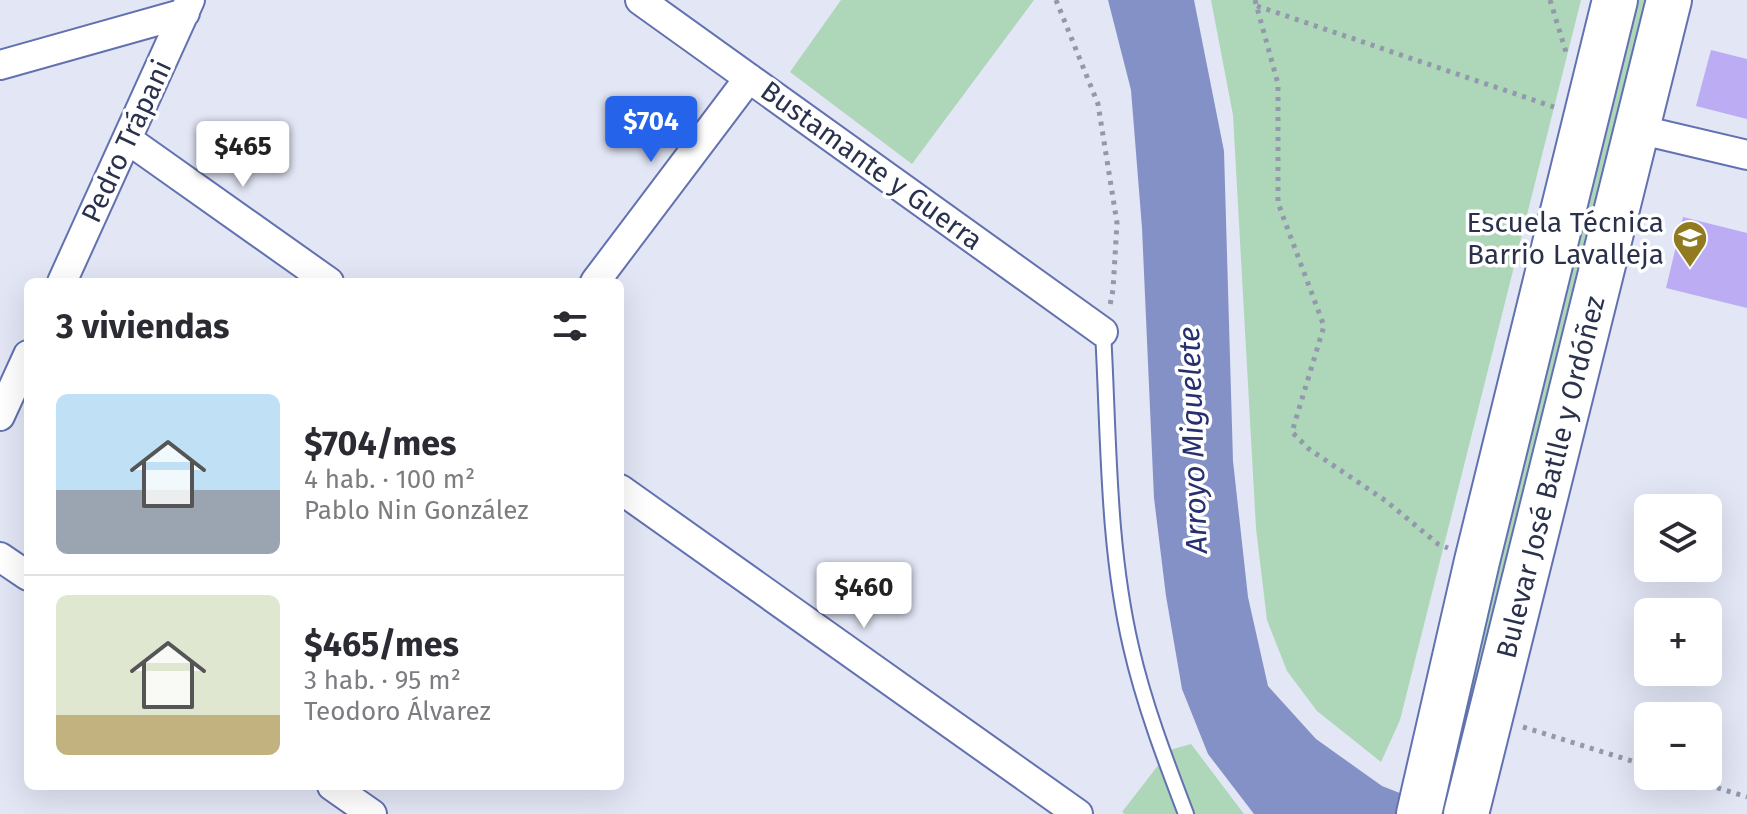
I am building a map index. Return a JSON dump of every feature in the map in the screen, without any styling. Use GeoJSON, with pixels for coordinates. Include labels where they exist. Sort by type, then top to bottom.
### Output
{"type":"FeatureCollection","features":[{"type":"Feature","properties":{"kind":"main road","name":"Bulevar José Batlle y Ordóñez"},"geometry":{"type":"LineString","coordinates":[[1423,795],[1477,561],[1615,0]]}},
{"type":"Feature","properties":{"kind":"main road","name":"Bulevar José Batlle y Ordóñez"},"geometry":{"type":"LineString","coordinates":[[1468,803],[1669,0]]}},
{"type":"Feature","properties":{"kind":"street","name":"Bustamante y Guerra"},"geometry":{"type":"LineString","coordinates":[[640,0],[1103,332]]}},
{"type":"Feature","properties":{"kind":"street"},"geometry":{"type":"LineString","coordinates":[[0,65],[187,7]]}},
{"type":"Feature","properties":{"kind":"street","name":"Pedro Trápani"},"geometry":{"type":"LineString","coordinates":[[64,278],[187,7]]}},
{"type":"Feature","properties":{"kind":"street"},"geometry":{"type":"LineString","coordinates":[[598,278],[749,78]]}},
{"type":"Feature","properties":{"kind":"street"},"geometry":{"type":"LineString","coordinates":[[1637,129],[1747,155]]}},
{"type":"Feature","properties":{"kind":"street"},"geometry":{"type":"LineString","coordinates":[[127,139],[323,278]]}},
{"type":"Feature","properties":{"kind":"street"},"geometry":{"type":"LineString","coordinates":[[0,416],[24,364]]}},
{"type":"Feature","properties":{"kind":"street"},"geometry":{"type":"LineString","coordinates":[[624,492],[1078,814]]}},
{"type":"Feature","properties":{"kind":"street"},"geometry":{"type":"LineString","coordinates":[[0,557],[24,573]]}},
{"type":"Feature","properties":{"kind":"street"},"geometry":{"type":"LineString","coordinates":[[338,790],[372,814]]}},
{"type":"Feature","properties":{"kind":"lane"},"geometry":{"type":"LineString","coordinates":[[1103,332],[1115,550],[1130,645],[1153,728],[1186,814]]}},
{"type":"Feature","properties":{"kind":"path"},"geometry":{"type":"LineString","coordinates":[[1056,0],[1098,104],[1117,223],[1113,290],[1103,332]]}},
{"type":"Feature","properties":{"kind":"path"},"geometry":{"type":"LineString","coordinates":[[1256,3],[1587,118]]}},
{"type":"Feature","properties":{"kind":"path"},"geometry":{"type":"LineString","coordinates":[[1256,3],[1278,84],[1278,203],[1324,326],[1292,432],[1309,449],[1386,501],[1438,544],[1477,561]]}},
{"type":"Feature","properties":{"kind":"path"},"geometry":{"type":"LineString","coordinates":[[1490,717],[1634,762]]}},
{"type":"Feature","properties":{"kind":"path"},"geometry":{"type":"LineString","coordinates":[[1722,789],[1747,797]]}},
{"type":"Feature","properties":{"kind":"green space"},"geometry":{"type":"Polygon","coordinates":[[[841,0],[1034,0],[912,164],[790,72],[841,0]]]}},
{"type":"Feature","properties":{"kind":"green space"},"geometry":{"type":"Polygon","coordinates":[[[1211,0],[1581,0],[1400,720],[1381,762],[1317,711],[1287,671],[1267,620],[1256,528],[1233,115],[1211,0]]]}},
{"type":"Feature","properties":{"kind":"green space"},"geometry":{"type":"Polygon","coordinates":[[[1632,0],[1645,0],[1451,793],[1441,791],[1632,0]]]}},
{"type":"Feature","properties":{"kind":"green space"},"geometry":{"type":"Polygon","coordinates":[[[1191,744],[1244,814],[1122,812],[1170,750],[1191,744]]]}},
{"type":"Feature","properties":{"kind":"water","name":"Arroyo Miguelete"},"geometry":{"type":"Polygon","coordinates":[[[1108,0],[1194,0],[1224,151],[1233,461],[1248,597],[1268,686],[1316,739],[1382,786],[1453,814],[1254,814],[1208,754],[1182,689],[1166,596],[1154,498],[1142,228],[1131,90],[1108,0]]]}},
{"type":"Feature","properties":{"kind":"building"},"geometry":{"type":"Polygon","coordinates":[[[1711,50],[1747,59],[1747,119],[1696,106],[1711,50]]]}},
{"type":"Feature","properties":{"kind":"building"},"geometry":{"type":"Polygon","coordinates":[[[1683,217],[1747,233],[1747,308],[1666,288],[1683,217]]]}},
{"type":"Feature","properties":{"kind":"place","name":"Escuela Técnica Barrio Lavalleja"},"geometry":{"type":"Point","coordinates":[1690,269]}}]}
